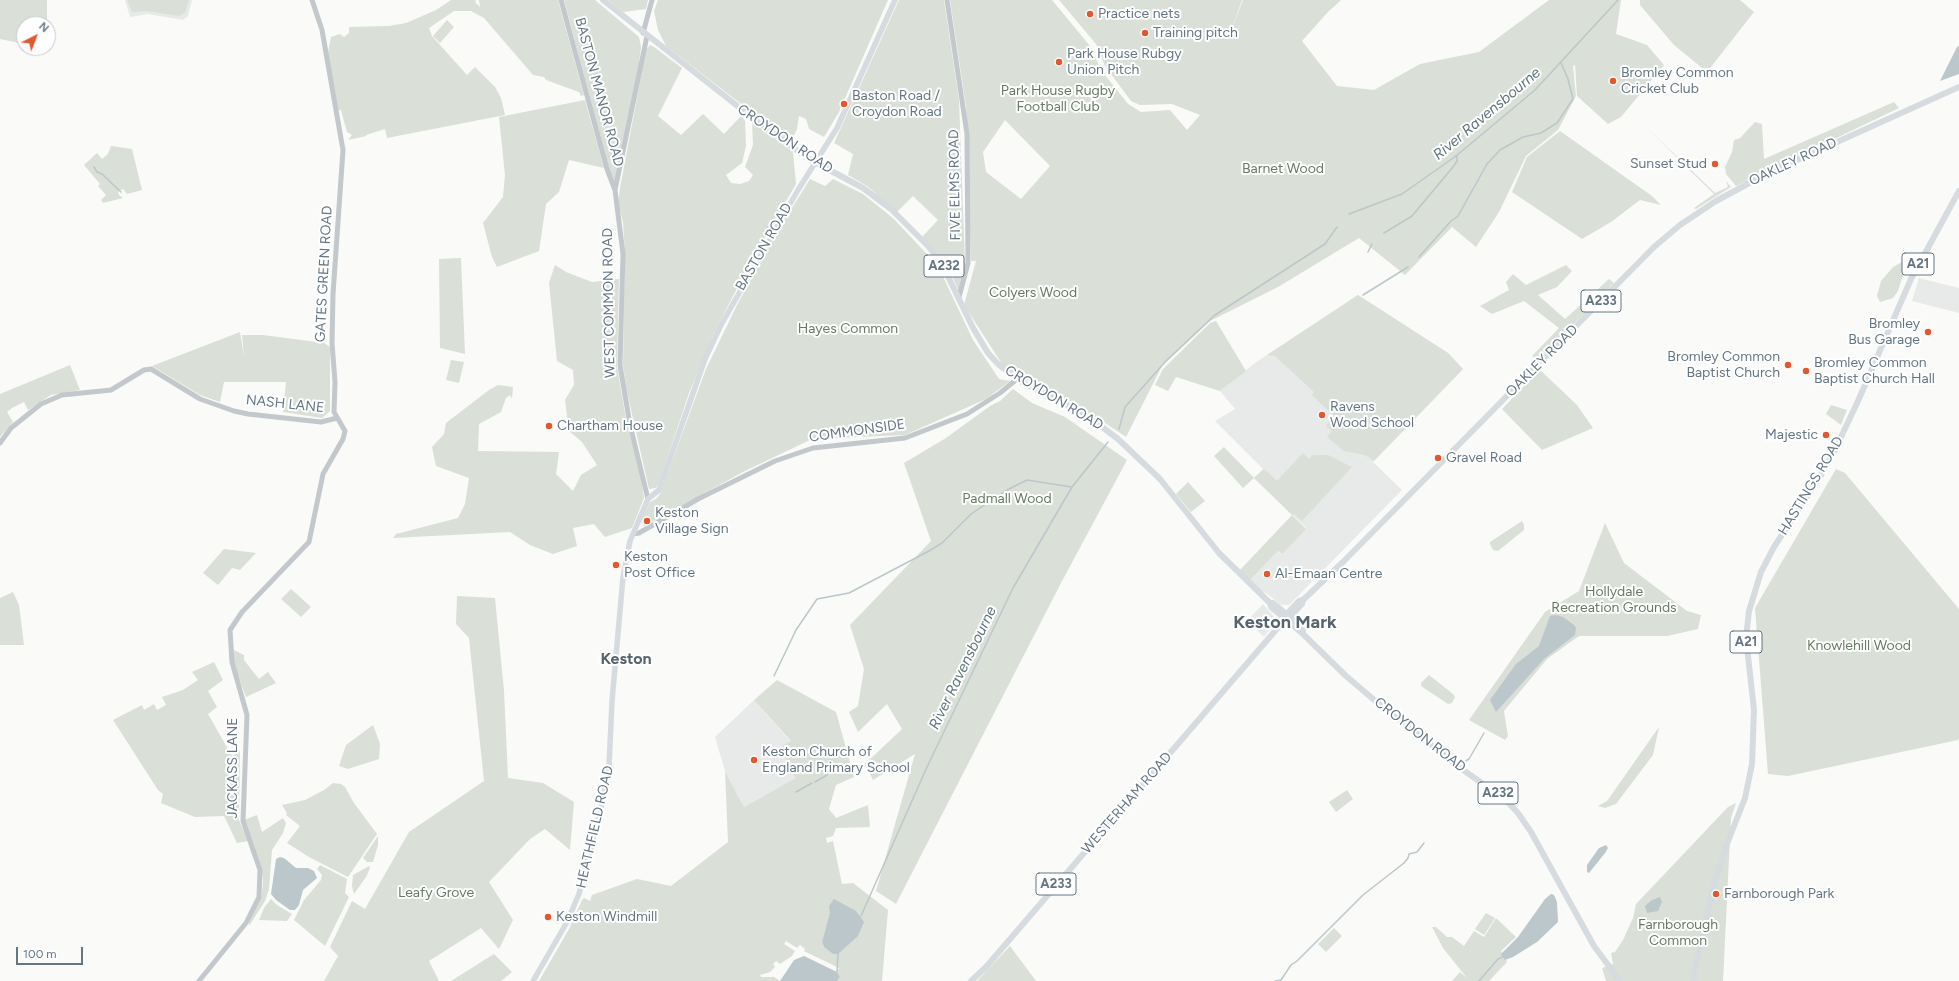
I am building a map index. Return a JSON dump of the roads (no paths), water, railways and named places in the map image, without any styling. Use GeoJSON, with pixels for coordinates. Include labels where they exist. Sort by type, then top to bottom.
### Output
{"type":"FeatureCollection","features":[{"type":"Feature","properties":{"kind":"main road","name":"CROYDON ROAD"},"geometry":{"type":"LineString","coordinates":[[603,0],[750,117],[815,163],[869,192],[896,214],[938,258],[945,269],[973,328],[988,353],[998,364],[1018,379],[1079,411],[1101,425],[1118,439],[1166,487],[1219,553],[1270,603],[1274,603],[1285,619],[1303,634],[1346,676],[1381,706],[1466,772],[1499,794],[1512,806],[1534,839],[1594,946],[1620,981]]}},
{"type":"Feature","properties":{"kind":"main road","name":"BASTON ROAD"},"geometry":{"type":"LineString","coordinates":[[648,499],[659,490],[705,359],[721,325],[748,274],[837,128],[895,0]]}},
{"type":"Feature","properties":{"kind":"main road","name":"OAKLEY ROAD"},"geometry":{"type":"LineString","coordinates":[[1285,619],[1299,601],[1303,600],[1351,553],[1654,247],[1680,225],[1716,201],[1766,174],[1959,87]]}},
{"type":"Feature","properties":{"kind":"main road","name":"HASTINGS ROAD"},"geometry":{"type":"LineString","coordinates":[[1694,981],[1695,968],[1714,884],[1750,778],[1754,747],[1754,710],[1746,638],[1749,611],[1761,572],[1774,547],[1830,459],[1858,401],[1910,279],[1959,191]]}},
{"type":"Feature","properties":{"kind":"main road","name":"HEATHFIELD ROAD"},"geometry":{"type":"LineString","coordinates":[[532,981],[566,922],[579,894],[602,804],[610,761],[612,701],[626,557],[632,534],[648,499]]}},
{"type":"Feature","properties":{"kind":"main road","name":"WESTERHAM ROAD"},"geometry":{"type":"LineString","coordinates":[[971,981],[986,967],[1285,619]]}},
{"type":"Feature","properties":{"kind":"street","name":"GATES GREEN ROAD"},"geometry":{"type":"LineString","coordinates":[[309,542],[323,474],[344,435],[343,427],[337,418],[334,406],[335,382],[332,344],[333,294],[343,150],[322,30],[312,0]]}},
{"type":"Feature","properties":{"kind":"street","name":"BASTON MANOR ROAD"},"geometry":{"type":"LineString","coordinates":[[561,0],[607,169],[615,190]]}},
{"type":"Feature","properties":{"kind":"street","name":"WEST COMMON ROAD"},"geometry":{"type":"LineString","coordinates":[[648,499],[645,481],[630,425],[620,365],[623,254],[615,190],[652,0]]}},
{"type":"Feature","properties":{"kind":"street","name":"FIVE ELMS ROAD"},"geometry":{"type":"LineString","coordinates":[[947,0],[968,134],[968,263],[959,297]]}},
{"type":"Feature","properties":{"kind":"street","name":"NASH LANE"},"geometry":{"type":"LineString","coordinates":[[0,444],[11,428],[41,404],[62,395],[111,390],[144,370],[151,369],[200,399],[234,411],[248,414],[321,422],[337,418]]}},
{"type":"Feature","properties":{"kind":"street","name":"COMMONSIDE"},"geometry":{"type":"LineString","coordinates":[[632,534],[637,534],[698,499],[774,461],[813,448],[905,438],[967,414],[1000,393],[1018,379]]}},
{"type":"Feature","properties":{"kind":"street"},"geometry":{"type":"LineString","coordinates":[[639,521],[643,527],[652,525]]}},
{"type":"Feature","properties":{"kind":"street","name":"JACKASS LANE"},"geometry":{"type":"LineString","coordinates":[[200,981],[246,923],[259,897],[260,870],[243,821],[247,716],[232,662],[230,630],[242,612],[309,542]]}},
{"type":"Feature","properties":{"kind":"waterway","name":"River Ravensbourne"},"geometry":{"type":"LineString","coordinates":[[1349,214],[1402,194],[1456,156],[1535,90],[1618,0]]}},
{"type":"Feature","properties":{"kind":"waterway"},"geometry":{"type":"LineString","coordinates":[[1419,257],[1451,221],[1458,216],[1487,164],[1500,150],[1523,137],[1541,133],[1557,123],[1573,99],[1568,79],[1561,63]]}},
{"type":"Feature","properties":{"kind":"waterway"},"geometry":{"type":"LineString","coordinates":[[1384,233],[1412,216],[1453,167],[1457,161],[1457,156]]}},
{"type":"Feature","properties":{"kind":"waterway"},"geometry":{"type":"LineString","coordinates":[[94,167],[97,172],[102,174],[121,192]]}},
{"type":"Feature","properties":{"kind":"waterway","name":"River Ravensbourne"},"geometry":{"type":"LineString","coordinates":[[1119,429],[1125,407],[1166,361],[1215,315],[1325,244],[1337,227]]}},
{"type":"Feature","properties":{"kind":"waterway"},"geometry":{"type":"LineString","coordinates":[[1368,252],[1372,244]]}},
{"type":"Feature","properties":{"kind":"waterway"},"geometry":{"type":"LineString","coordinates":[[1363,295],[1408,267]]}},
{"type":"Feature","properties":{"kind":"waterway","name":"River Ravensbourne"},"geometry":{"type":"LineString","coordinates":[[861,916],[927,767],[1013,588],[1072,487],[1108,442]]}},
{"type":"Feature","properties":{"kind":"waterway"},"geometry":{"type":"LineString","coordinates":[[774,676],[796,630],[817,599],[849,593],[929,551],[942,543],[971,514],[1007,490],[1027,480],[1072,487]]}},
{"type":"Feature","properties":{"kind":"waterway"},"geometry":{"type":"LineString","coordinates":[[1462,763],[1469,759],[1484,733]]}},
{"type":"Feature","properties":{"kind":"waterway"},"geometry":{"type":"LineString","coordinates":[[815,782],[827,775]]}},
{"type":"Feature","properties":{"kind":"waterway"},"geometry":{"type":"LineString","coordinates":[[796,792],[812,783]]}},
{"type":"Feature","properties":{"kind":"waterway"},"geometry":{"type":"LineString","coordinates":[[1275,981],[1281,980],[1291,965],[1297,961],[1363,895],[1404,863],[1409,854],[1417,852],[1424,843]]}},
{"type":"Feature","properties":{"kind":"waterway"},"geometry":{"type":"LineString","coordinates":[[837,972],[838,954]]}},
{"type":"Feature","properties":{"kind":"waterway"},"geometry":{"type":"LineString","coordinates":[[1479,981],[1498,959],[1503,957]]}},
{"type":"Feature","properties":{"kind":"place","name":"Practice nets"},"geometry":{"type":"Point","coordinates":[1090,14]}},
{"type":"Feature","properties":{"kind":"place","name":"Training pitch"},"geometry":{"type":"Point","coordinates":[1145,33]}},
{"type":"Feature","properties":{"kind":"place","name":"Park House Rubgy Union Pitch"},"geometry":{"type":"Point","coordinates":[1059,62]}},
{"type":"Feature","properties":{"kind":"place","name":"Bromley Common Cricket Club"},"geometry":{"type":"Point","coordinates":[1613,81]}},
{"type":"Feature","properties":{"kind":"place","name":"Baston Road / Croydon Road"},"geometry":{"type":"Point","coordinates":[844,104]}},
{"type":"Feature","properties":{"kind":"place","name":"Sunset Stud"},"geometry":{"type":"Point","coordinates":[1715,164]}},
{"type":"Feature","properties":{"kind":"place","name":"Bromley Bus Garage"},"geometry":{"type":"Point","coordinates":[1928,332]}},
{"type":"Feature","properties":{"kind":"place","name":"Bromley Common Baptist Church"},"geometry":{"type":"Point","coordinates":[1788,365]}},
{"type":"Feature","properties":{"kind":"place","name":"Bromley Common Baptist Church Hall"},"geometry":{"type":"Point","coordinates":[1806,371]}},
{"type":"Feature","properties":{"kind":"place","name":"Ravens Wood School"},"geometry":{"type":"Point","coordinates":[1322,415]}},
{"type":"Feature","properties":{"kind":"place","name":"Chartham House"},"geometry":{"type":"Point","coordinates":[549,426]}},
{"type":"Feature","properties":{"kind":"place","name":"Majestic"},"geometry":{"type":"Point","coordinates":[1826,435]}},
{"type":"Feature","properties":{"kind":"place","name":"Gravel Road"},"geometry":{"type":"Point","coordinates":[1438,458]}},
{"type":"Feature","properties":{"kind":"place","name":"Keston Village Sign"},"geometry":{"type":"Point","coordinates":[647,521]}},
{"type":"Feature","properties":{"kind":"place","name":"Keston Post Office"},"geometry":{"type":"Point","coordinates":[616,565]}},
{"type":"Feature","properties":{"kind":"place","name":"Al-Emaan Centre"},"geometry":{"type":"Point","coordinates":[1267,574]}},
{"type":"Feature","properties":{"kind":"place","name":"Keston Church of England Primary School"},"geometry":{"type":"Point","coordinates":[754,760]}},
{"type":"Feature","properties":{"kind":"place","name":"Farnborough Park"},"geometry":{"type":"Point","coordinates":[1716,894]}},
{"type":"Feature","properties":{"kind":"place","name":"Keston Windmill"},"geometry":{"type":"Point","coordinates":[548,917]}},
{"type":"Feature","properties":{"kind":"district","name":"Keston Mark"},"geometry":{"type":"Point","coordinates":[1285,623]}},
{"type":"Feature","properties":{"kind":"district","name":"Keston"},"geometry":{"type":"Point","coordinates":[626,659]}},
{"type":"Feature","properties":{"kind":"park label","name":"Park House Rugby Football Club"},"geometry":{"type":"Point","coordinates":[1058,100]}},
{"type":"Feature","properties":{"kind":"park label","name":"Barnet Wood"},"geometry":{"type":"Point","coordinates":[1283,169]}},
{"type":"Feature","properties":{"kind":"park label","name":"Colyers Wood"},"geometry":{"type":"Point","coordinates":[1033,293]}},
{"type":"Feature","properties":{"kind":"park label","name":"Hayes Common"},"geometry":{"type":"Point","coordinates":[848,329]}},
{"type":"Feature","properties":{"kind":"park label","name":"Padmall Wood"},"geometry":{"type":"Point","coordinates":[1007,499]}},
{"type":"Feature","properties":{"kind":"park label","name":"Hollydale Recreation Grounds"},"geometry":{"type":"Point","coordinates":[1614,600]}},
{"type":"Feature","properties":{"kind":"park label","name":"Knowlehill Wood"},"geometry":{"type":"Point","coordinates":[1859,646]}},
{"type":"Feature","properties":{"kind":"park label","name":"Leafy Grove"},"geometry":{"type":"Point","coordinates":[436,893]}},
{"type":"Feature","properties":{"kind":"park label","name":"Farnborough Common"},"geometry":{"type":"Point","coordinates":[1678,934]}}]}
